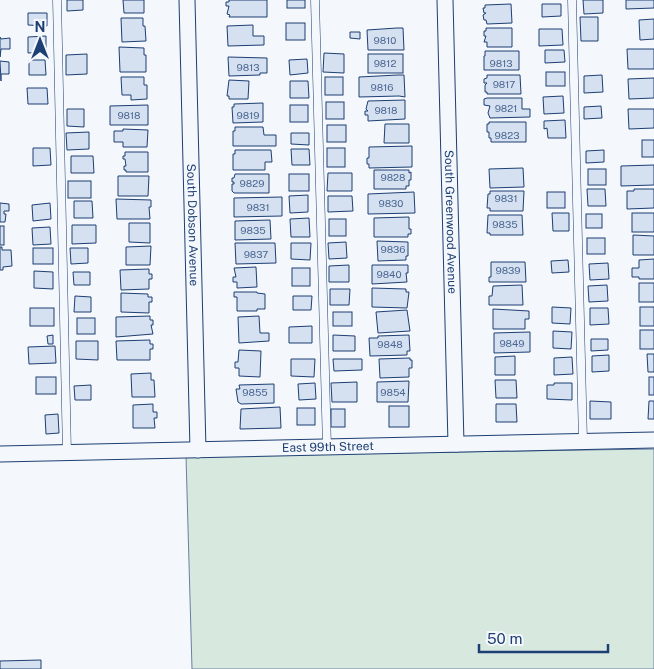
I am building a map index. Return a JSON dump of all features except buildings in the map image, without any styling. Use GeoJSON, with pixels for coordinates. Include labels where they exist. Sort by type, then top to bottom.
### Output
{"type":"FeatureCollection","features":[{"type":"Feature","properties":{"kind":"street","name":"South Dobson Avenue"},"geometry":{"type":"LineString","coordinates":[[187,0],[198,450]]}},
{"type":"Feature","properties":{"kind":"street","name":"South Greenwood Avenue"},"geometry":{"type":"LineString","coordinates":[[445,0],[456,444]]}},
{"type":"Feature","properties":{"kind":"street","name":"East 99th Street"},"geometry":{"type":"LineString","coordinates":[[0,454],[654,440]]}},
{"type":"Feature","properties":{"kind":"lane"},"geometry":{"type":"LineString","coordinates":[[57,0],[67,453]]}},
{"type":"Feature","properties":{"kind":"lane"},"geometry":{"type":"LineString","coordinates":[[315,0],[327,447]]}},
{"type":"Feature","properties":{"kind":"lane"},"geometry":{"type":"LineString","coordinates":[[572,0],[583,441]]}},
{"type":"Feature","properties":{"kind":"shaded area"},"geometry":{"type":"Polygon","coordinates":[[[654,449],[654,669],[192,669],[186,456],[654,449]]]}}]}
